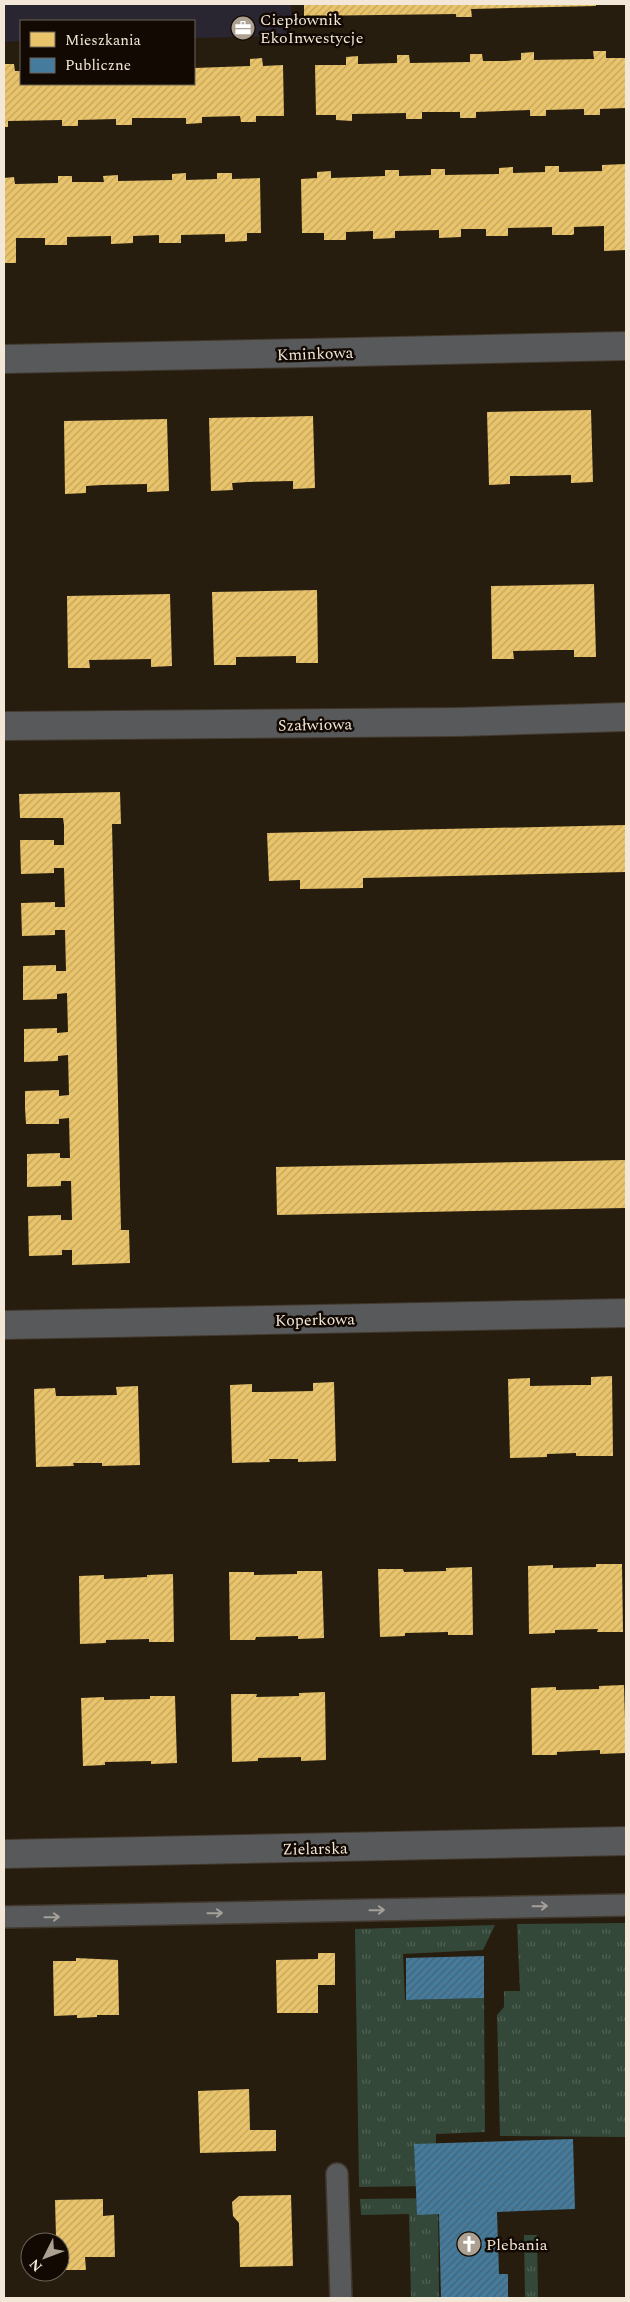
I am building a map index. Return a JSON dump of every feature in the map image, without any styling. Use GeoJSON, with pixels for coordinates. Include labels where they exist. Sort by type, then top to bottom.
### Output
{"type":"FeatureCollection","features":[{"type":"Feature","properties":{"kind":"street","name":"Kminkowa"},"geometry":{"type":"LineString","coordinates":[[4,359],[284,355],[626,346]]}},
{"type":"Feature","properties":{"kind":"street","name":"Szałwiowa"},"geometry":{"type":"LineString","coordinates":[[4,726],[429,722],[626,717]]}},
{"type":"Feature","properties":{"kind":"street","name":"Koperkowa"},"geometry":{"type":"LineString","coordinates":[[4,1325],[626,1313]]}},
{"type":"Feature","properties":{"kind":"street","name":"Zielarska"},"geometry":{"type":"LineString","coordinates":[[4,1854],[626,1842]]}},
{"type":"Feature","properties":{"kind":"lane"},"geometry":{"type":"LineString","coordinates":[[4,1917],[626,1905]]}},
{"type":"Feature","properties":{"kind":"lane"},"geometry":{"type":"LineString","coordinates":[[337,2174],[342,2298]]}},
{"type":"Feature","properties":{"kind":"shaded area","name":"Ciepłownik EkoInwestycje"},"geometry":{"type":"Polygon","coordinates":[[[4,4],[291,4],[292,36],[195,38],[195,20],[20,20],[20,41],[4,42],[4,4]]]}},
{"type":"Feature","properties":{"kind":"green space"},"geometry":{"type":"Polygon","coordinates":[[[626,1923],[626,2137],[500,2136],[497,2015],[504,2007],[504,1991],[520,1991],[517,1924],[626,1923]]]}},
{"type":"Feature","properties":{"kind":"green space"},"geometry":{"type":"Polygon","coordinates":[[[495,1925],[483,1950],[403,1954],[405,2000],[484,1998],[485,2132],[436,2134],[436,2186],[359,2187],[355,1929],[495,1925]]]}},
{"type":"Feature","properties":{"kind":"green space"},"geometry":{"type":"Polygon","coordinates":[[[438,2198],[439,2297],[411,2298],[409,2214],[361,2215],[360,2199],[438,2198]]]}},
{"type":"Feature","properties":{"kind":"green space"},"geometry":{"type":"Polygon","coordinates":[[[524,2235],[537,2235],[538,2298],[525,2298],[524,2235]]]}},
{"type":"Feature","properties":{"kind":"building: Mieszkania"},"geometry":{"type":"Polygon","coordinates":[[[304,4],[596,4],[596,6],[471,9],[472,17],[456,17],[456,14],[304,16],[304,4]]]}},
{"type":"Feature","properties":{"kind":"building: Mieszkania"},"geometry":{"type":"Polygon","coordinates":[[[593,51],[606,51],[606,58],[626,58],[626,108],[600,109],[600,115],[584,115],[584,109],[546,110],[546,116],[530,116],[530,110],[476,112],[476,118],[460,118],[460,112],[422,112],[422,119],[406,119],[406,113],[352,114],[352,121],[336,120],[336,115],[316,115],[315,65],[346,65],[346,57],[358,56],[358,64],[397,63],[397,55],[409,55],[410,63],[470,62],[470,54],[482,54],[483,61],[521,60],[521,53],[534,52],[534,60],[594,59],[593,51]]]}},
{"type":"Feature","properties":{"kind":"building: Mieszkania"},"geometry":{"type":"Polygon","coordinates":[[[262,58],[263,66],[283,65],[284,116],[256,116],[256,122],[241,122],[240,116],[202,117],[202,123],[186,124],[186,118],[132,118],[132,125],[116,125],[116,119],[78,120],[78,126],[62,126],[62,120],[8,121],[8,127],[4,127],[4,64],[14,64],[15,71],[20,71],[20,85],[195,85],[195,68],[250,66],[250,59],[262,58]]]}},
{"type":"Feature","properties":{"kind":"building: Mieszkania"},"geometry":{"type":"Polygon","coordinates":[[[626,164],[626,250],[604,251],[604,226],[574,227],[574,234],[572,235],[552,235],[552,227],[508,228],[508,236],[486,236],[486,229],[461,229],[461,237],[439,238],[439,230],[395,231],[395,238],[373,239],[373,231],[346,232],[346,240],[324,240],[324,233],[302,233],[301,179],[317,178],[317,172],[331,171],[331,178],[385,176],[385,170],[399,170],[399,176],[431,175],[431,169],[445,169],[445,175],[499,174],[499,168],[513,167],[513,173],[545,172],[545,166],[559,166],[559,172],[602,171],[602,165],[626,164]]]}},
{"type":"Feature","properties":{"kind":"building: Mieszkania"},"geometry":{"type":"Polygon","coordinates":[[[186,173],[186,180],[217,179],[217,173],[232,173],[232,179],[260,178],[261,233],[247,233],[247,241],[225,242],[225,234],[181,235],[181,243],[159,243],[159,235],[133,236],[133,243],[111,244],[111,236],[67,237],[67,245],[45,245],[45,238],[16,238],[16,263],[4,263],[4,178],[14,177],[15,184],[58,183],[58,176],[72,176],[72,182],[104,182],[103,176],[118,175],[118,181],[172,180],[172,174],[186,173]]]}},
{"type":"Feature","properties":{"kind":"building: Mieszkania"},"geometry":{"type":"Polygon","coordinates":[[[591,410],[593,482],[571,483],[571,475],[510,476],[510,484],[489,485],[487,412],[591,410]]]}},
{"type":"Feature","properties":{"kind":"building: Mieszkania"},"geometry":{"type":"Polygon","coordinates":[[[313,416],[315,488],[293,489],[293,481],[248,482],[232,483],[233,490],[211,491],[209,418],[313,416]]]}},
{"type":"Feature","properties":{"kind":"building: Mieszkania"},"geometry":{"type":"Polygon","coordinates":[[[167,419],[169,491],[147,492],[147,484],[102,485],[86,486],[86,493],[65,494],[64,421],[167,419]]]}},
{"type":"Feature","properties":{"kind":"building: Mieszkania"},"geometry":{"type":"Polygon","coordinates":[[[594,584],[596,657],[574,657],[574,650],[559,650],[513,651],[514,659],[492,659],[491,586],[594,584]]]}},
{"type":"Feature","properties":{"kind":"building: Mieszkania"},"geometry":{"type":"Polygon","coordinates":[[[317,590],[318,663],[296,663],[296,656],[236,657],[236,665],[214,665],[212,592],[317,590]]]}},
{"type":"Feature","properties":{"kind":"building: Mieszkania"},"geometry":{"type":"Polygon","coordinates":[[[170,594],[172,666],[151,667],[151,659],[89,660],[90,668],[68,668],[67,596],[170,594]]]}},
{"type":"Feature","properties":{"kind":"building: Mieszkania"},"geometry":{"type":"Polygon","coordinates":[[[120,792],[121,824],[112,824],[121,1230],[129,1230],[130,1263],[72,1265],[72,1250],[62,1250],[62,1255],[29,1256],[28,1216],[61,1215],[61,1220],[72,1220],[71,1181],[61,1181],[61,1186],[27,1187],[27,1154],[60,1153],[60,1158],[70,1158],[69,1118],[59,1119],[59,1124],[26,1124],[25,1108],[25,1091],[59,1090],[59,1096],[69,1095],[68,1055],[58,1056],[58,1061],[24,1062],[24,1029],[57,1028],[57,1033],[68,1032],[67,993],[57,994],[57,999],[23,1000],[23,966],[56,965],[56,971],[66,971],[65,930],[55,930],[55,935],[22,936],[21,903],[55,902],[55,907],[65,907],[64,868],[54,868],[54,873],[21,874],[20,840],[54,840],[54,845],[64,845],[64,825],[63,818],[20,818],[19,794],[120,792]]]}},
{"type":"Feature","properties":{"kind":"building: Mieszkania"},"geometry":{"type":"Polygon","coordinates":[[[626,825],[626,872],[363,878],[363,888],[300,889],[300,880],[269,881],[267,833],[626,825]]]}},
{"type":"Feature","properties":{"kind":"building: Mieszkania"},"geometry":{"type":"Polygon","coordinates":[[[626,1160],[626,1208],[277,1215],[276,1167],[626,1160]]]}},
{"type":"Feature","properties":{"kind":"building: Mieszkania"},"geometry":{"type":"Polygon","coordinates":[[[612,1376],[613,1456],[576,1456],[576,1453],[547,1454],[547,1457],[510,1458],[508,1379],[530,1378],[530,1386],[591,1385],[591,1377],[612,1376]]]}},
{"type":"Feature","properties":{"kind":"building: Mieszkania"},"geometry":{"type":"Polygon","coordinates":[[[334,1382],[336,1461],[298,1462],[298,1459],[269,1459],[270,1462],[232,1463],[230,1385],[252,1384],[252,1392],[313,1391],[313,1383],[334,1382]]]}},
{"type":"Feature","properties":{"kind":"building: Mieszkania"},"geometry":{"type":"Polygon","coordinates":[[[138,1386],[140,1465],[102,1466],[102,1463],[73,1463],[74,1466],[36,1467],[34,1389],[55,1388],[56,1396],[117,1395],[116,1387],[138,1386]]]}},
{"type":"Feature","properties":{"kind":"building: Mieszkania"},"geometry":{"type":"Polygon","coordinates":[[[596,1564],[622,1564],[623,1632],[597,1632],[598,1629],[555,1630],[555,1633],[529,1634],[528,1566],[553,1565],[553,1568],[596,1567],[596,1564]]]}},
{"type":"Feature","properties":{"kind":"building: Mieszkania"},"geometry":{"type":"Polygon","coordinates":[[[472,1567],[473,1635],[448,1635],[448,1632],[405,1633],[405,1636],[380,1637],[378,1569],[403,1569],[404,1572],[446,1571],[446,1568],[472,1567]]]}},
{"type":"Feature","properties":{"kind":"building: Mieszkania"},"geometry":{"type":"Polygon","coordinates":[[[297,1571],[322,1571],[324,1638],[298,1639],[298,1636],[230,1640],[229,1572],[254,1572],[254,1575],[297,1574],[297,1571]]]}},
{"type":"Feature","properties":{"kind":"building: Mieszkania"},"geometry":{"type":"Polygon","coordinates":[[[173,1574],[174,1642],[149,1642],[149,1639],[106,1640],[106,1643],[80,1644],[79,1576],[104,1575],[104,1579],[173,1574]]]}},
{"type":"Feature","properties":{"kind":"building: Mieszkania"},"geometry":{"type":"Polygon","coordinates":[[[624,1685],[626,1753],[600,1754],[600,1750],[557,1752],[557,1755],[532,1755],[531,1688],[556,1687],[556,1690],[599,1689],[599,1686],[624,1685]]]}},
{"type":"Feature","properties":{"kind":"building: Mieszkania"},"geometry":{"type":"Polygon","coordinates":[[[325,1692],[326,1760],[301,1761],[301,1757],[258,1758],[258,1761],[232,1762],[231,1694],[257,1694],[256,1697],[299,1696],[299,1693],[325,1692]]]}},
{"type":"Feature","properties":{"kind":"building: Mieszkania"},"geometry":{"type":"Polygon","coordinates":[[[150,1696],[175,1696],[177,1763],[151,1764],[151,1761],[105,1762],[105,1765],[83,1766],[81,1698],[104,1697],[104,1700],[150,1699],[150,1696]]]}},
{"type":"Feature","properties":{"kind":"building: Mieszkania"},"geometry":{"type":"Polygon","coordinates":[[[318,1953],[335,1953],[335,1985],[318,1985],[318,2013],[277,2013],[276,1960],[318,1959],[318,1953]]]}},
{"type":"Feature","properties":{"kind":"building: Mieszkania"},"geometry":{"type":"Polygon","coordinates":[[[76,1958],[118,1960],[119,2015],[97,2015],[97,2017],[77,2018],[77,2015],[54,2016],[53,1961],[76,1961],[76,1958]]]}},
{"type":"Feature","properties":{"kind":"building: Mieszkania"},"geometry":{"type":"Polygon","coordinates":[[[249,2089],[250,2130],[276,2130],[276,2151],[200,2153],[198,2091],[249,2089]]]}},
{"type":"Feature","properties":{"kind":"building: Mieszkania"},"geometry":{"type":"Polygon","coordinates":[[[291,2195],[293,2266],[240,2267],[239,2223],[233,2216],[232,2202],[239,2196],[291,2195]]]}},
{"type":"Feature","properties":{"kind":"building: Mieszkania"},"geometry":{"type":"Polygon","coordinates":[[[103,2199],[103,2216],[114,2215],[115,2257],[85,2257],[86,2270],[70,2270],[70,2232],[56,2232],[55,2200],[103,2199]]]}},
{"type":"Feature","properties":{"kind":"building: Publiczne"},"geometry":{"type":"Polygon","coordinates":[[[484,1956],[484,1998],[406,2000],[406,1958],[484,1956]]]}},
{"type":"Feature","properties":{"kind":"building: Publiczne"},"geometry":{"type":"Polygon","coordinates":[[[573,2139],[575,2209],[497,2212],[499,2274],[508,2274],[508,2298],[441,2298],[439,2214],[417,2215],[414,2144],[573,2139]]]}},
{"type":"Feature","properties":{"kind":"place","name":"Ciepłownik EkoInwestycje"},"geometry":{"type":"Point","coordinates":[243,28]}},
{"type":"Feature","properties":{"kind":"place","name":"Plebania"},"geometry":{"type":"Point","coordinates":[469,2244]}}]}
